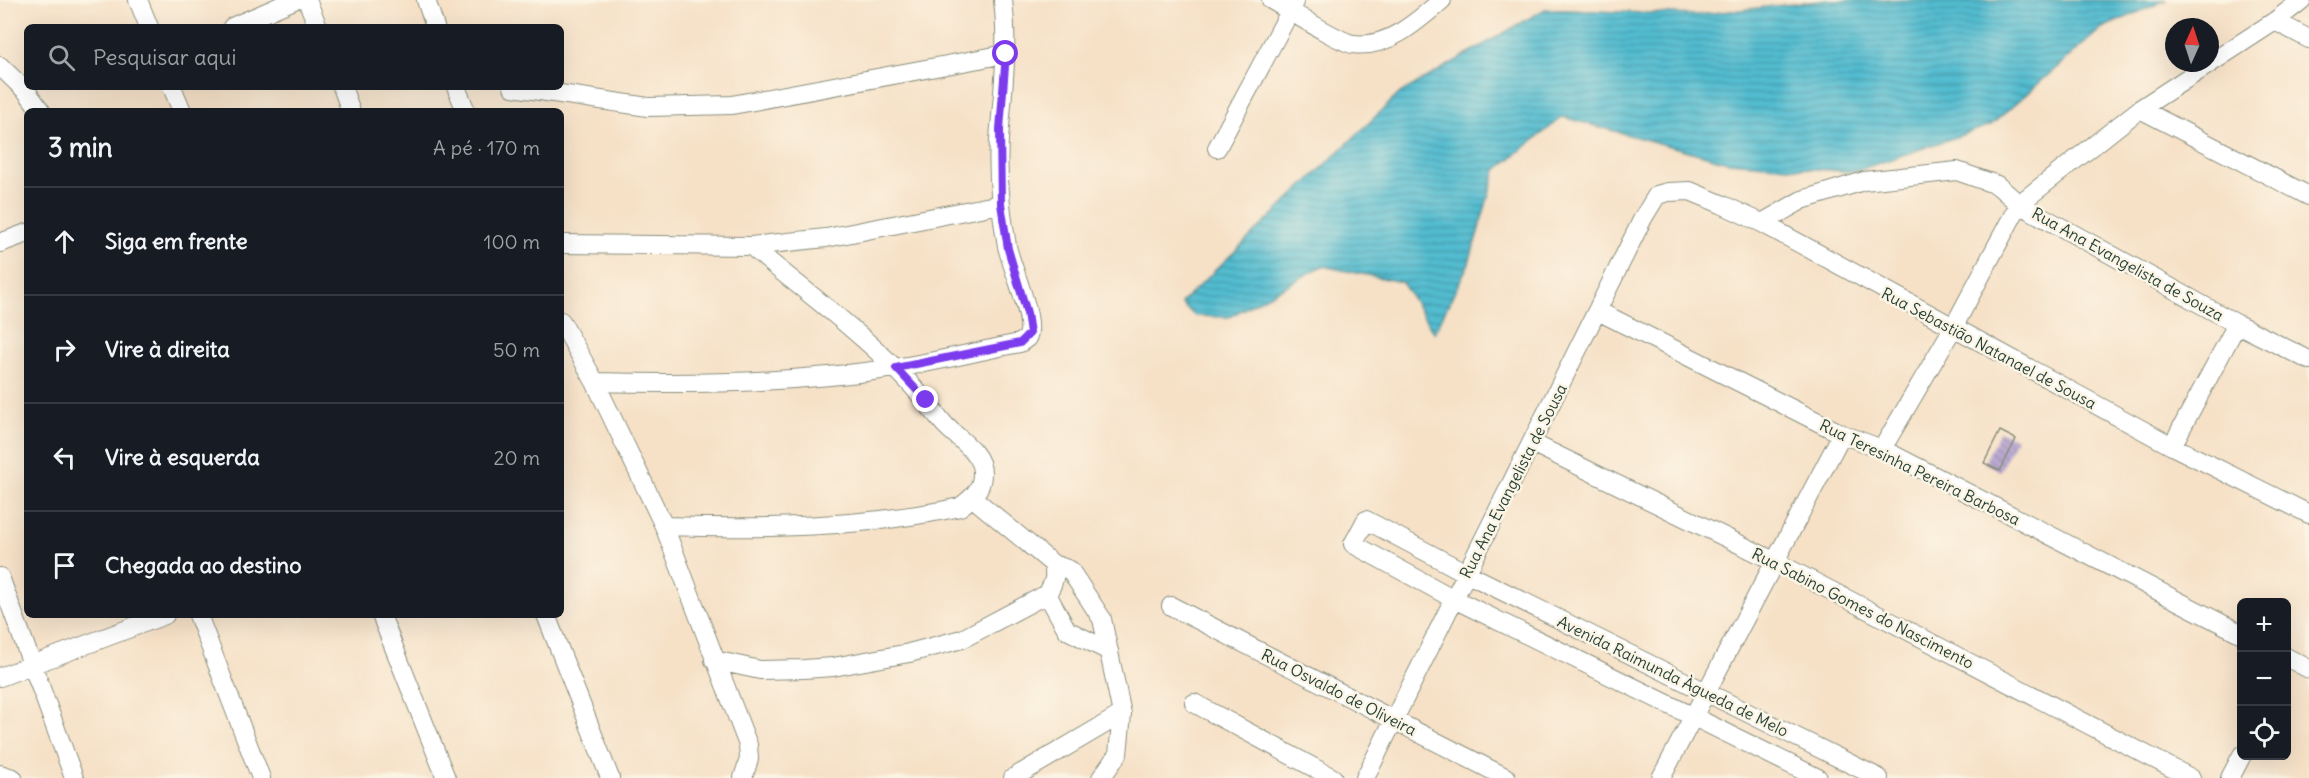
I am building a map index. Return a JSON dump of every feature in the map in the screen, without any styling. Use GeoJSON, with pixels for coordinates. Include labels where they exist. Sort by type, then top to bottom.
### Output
{"type":"FeatureCollection","features":[{"type":"Feature","properties":{"kind":"street"},"geometry":{"type":"LineString","coordinates":[[138,0],[148,24]]}},
{"type":"Feature","properties":{"kind":"street"},"geometry":{"type":"LineString","coordinates":[[239,24],[294,0]]}},
{"type":"Feature","properties":{"kind":"street"},"geometry":{"type":"LineString","coordinates":[[307,0],[317,24]]}},
{"type":"Feature","properties":{"kind":"street"},"geometry":{"type":"LineString","coordinates":[[426,0],[434,24]]}},
{"type":"Feature","properties":{"kind":"street"},"geometry":{"type":"LineString","coordinates":[[595,382],[690,385],[817,377],[896,368],[1020,343],[1027,338],[1030,325],[1008,249],[1001,204],[1000,129],[1006,54],[1003,0]]}},
{"type":"Feature","properties":{"kind":"street"},"geometry":{"type":"LineString","coordinates":[[1271,0],[1293,5],[1351,44],[1369,44],[1407,28],[1442,0]]}},
{"type":"Feature","properties":{"kind":"street","name":"Rua Ana Evangelista de Souza"},"geometry":{"type":"LineString","coordinates":[[1882,449],[1953,328],[2019,204],[2140,109],[2275,21],[2302,0]]}},
{"type":"Feature","properties":{"kind":"street"},"geometry":{"type":"LineString","coordinates":[[1217,148],[1293,5]]}},
{"type":"Feature","properties":{"kind":"street"},"geometry":{"type":"LineString","coordinates":[[2275,21],[2309,39]]}},
{"type":"Feature","properties":{"kind":"street"},"geometry":{"type":"LineString","coordinates":[[533,90],[648,107],[732,105],[1006,54]]}},
{"type":"Feature","properties":{"kind":"street"},"geometry":{"type":"LineString","coordinates":[[0,66],[24,89]]}},
{"type":"Feature","properties":{"kind":"street"},"geometry":{"type":"LineString","coordinates":[[25,90],[39,108]]}},
{"type":"Feature","properties":{"kind":"street"},"geometry":{"type":"LineString","coordinates":[[173,90],[181,108]]}},
{"type":"Feature","properties":{"kind":"street"},"geometry":{"type":"LineString","coordinates":[[343,90],[350,108]]}},
{"type":"Feature","properties":{"kind":"street"},"geometry":{"type":"LineString","coordinates":[[457,90],[465,108]]}},
{"type":"Feature","properties":{"kind":"street"},"geometry":{"type":"LineString","coordinates":[[2140,109],[2309,196]]}},
{"type":"Feature","properties":{"kind":"street"},"geometry":{"type":"LineString","coordinates":[[1762,223],[1802,200],[1864,181],[1934,172],[1957,171],[1980,176],[1997,184],[2019,204]]}},
{"type":"Feature","properties":{"kind":"street","name":"Rua Sebastião Natanael de Sousa"},"geometry":{"type":"LineString","coordinates":[[1668,192],[1690,191],[1762,223],[2172,446],[2309,514]]}},
{"type":"Feature","properties":{"kind":"street","name":"Rua Ana Evangelista de Sousa"},"geometry":{"type":"LineString","coordinates":[[1365,778],[1643,218],[1657,195],[1668,192]]}},
{"type":"Feature","properties":{"kind":"street"},"geometry":{"type":"LineString","coordinates":[[564,244],[751,246],[826,238],[1001,204]]}},
{"type":"Feature","properties":{"kind":"street","name":"Rua Ana Evangelista de Souza"},"geometry":{"type":"LineString","coordinates":[[2019,204],[2237,324],[2309,360]]}},
{"type":"Feature","properties":{"kind":"street"},"geometry":{"type":"LineString","coordinates":[[0,243],[24,234]]}},
{"type":"Feature","properties":{"kind":"street"},"geometry":{"type":"LineString","coordinates":[[664,526],[739,528],[856,524],[960,507],[973,498],[982,473],[973,452],[896,368],[751,246]]}},
{"type":"Feature","properties":{"kind":"street","name":"Rua Teresinha Pereira Barbosa"},"geometry":{"type":"LineString","coordinates":[[1598,311],[1842,434],[1882,449],[2237,632]]}},
{"type":"Feature","properties":{"kind":"street"},"geometry":{"type":"LineString","coordinates":[[2172,446],[2237,324]]}},
{"type":"Feature","properties":{"kind":"street"},"geometry":{"type":"LineString","coordinates":[[564,326],[595,382],[664,526],[748,745],[749,759],[743,778]]}},
{"type":"Feature","properties":{"kind":"street"},"geometry":{"type":"LineString","coordinates":[[1661,778],[1842,434]]}},
{"type":"Feature","properties":{"kind":"street","name":"Rua Sabino Gomes do Nascimento"},"geometry":{"type":"LineString","coordinates":[[1532,443],[1776,562],[2191,778]]}},
{"type":"Feature","properties":{"kind":"street"},"geometry":{"type":"LineString","coordinates":[[973,498],[1053,564],[1070,570],[1102,619],[1122,714],[1118,754],[1101,778]]}},
{"type":"Feature","properties":{"kind":"street","name":"Avenida Raimunda Àgueda de Melo"},"geometry":{"type":"LineString","coordinates":[[1818,778],[1454,599],[1353,544],[1366,519],[1468,574],[1879,778]]}},
{"type":"Feature","properties":{"kind":"street"},"geometry":{"type":"LineString","coordinates":[[714,660],[760,670],[833,667],[909,653],[962,639],[1047,594],[1054,584],[1053,564]]}},
{"type":"Feature","properties":{"kind":"street"},"geometry":{"type":"LineString","coordinates":[[0,577],[74,778]]}},
{"type":"Feature","properties":{"kind":"street"},"geometry":{"type":"LineString","coordinates":[[1047,594],[1067,630],[1109,651]]}},
{"type":"Feature","properties":{"kind":"street","name":"Rua Osvaldo de Oliveira"},"geometry":{"type":"LineString","coordinates":[[1171,606],[1507,778]]}},
{"type":"Feature","properties":{"kind":"street"},"geometry":{"type":"LineString","coordinates":[[0,677],[157,618]]}},
{"type":"Feature","properties":{"kind":"street"},"geometry":{"type":"LineString","coordinates":[[199,618],[261,778]]}},
{"type":"Feature","properties":{"kind":"street"},"geometry":{"type":"LineString","coordinates":[[382,618],[446,778]]}},
{"type":"Feature","properties":{"kind":"street"},"geometry":{"type":"LineString","coordinates":[[547,618],[608,778]]}},
{"type":"Feature","properties":{"kind":"street"},"geometry":{"type":"LineString","coordinates":[[2291,662],[2309,669]]}},
{"type":"Feature","properties":{"kind":"street"},"geometry":{"type":"LineString","coordinates":[[1194,703],[1333,778]]}},
{"type":"Feature","properties":{"kind":"street"},"geometry":{"type":"LineString","coordinates":[[1013,778],[1122,714]]}},
{"type":"Feature","properties":{"kind":"street"},"geometry":{"type":"LineString","coordinates":[[2230,778],[2239,760]]}},
{"type":"Feature","properties":{"kind":"street"},"geometry":{"type":"LineString","coordinates":[[0,774],[13,778]]}},
{"type":"Feature","properties":{"kind":"water"},"geometry":{"type":"Polygon","coordinates":[[[1829,0],[2166,0],[2102,28],[1991,125],[1853,172],[1728,162],[1563,117],[1496,170],[1469,263],[1434,333],[1402,282],[1322,266],[1229,317],[1195,316],[1181,303],[1400,93],[1545,9],[1696,15],[1829,0]]]}},
{"type":"Feature","properties":{"kind":"building"},"geometry":{"type":"Polygon","coordinates":[[[2000,431],[2016,439],[2000,471],[1984,463],[2000,431]]]}},
{"type":"Feature","properties":{"kind":"route"},"geometry":{"type":"LineString","coordinates":[[926,400],[896,368],[1020,343],[1030,333],[1027,313],[1008,249],[1001,204],[1000,129],[1005,90],[1006,54]]}}]}
